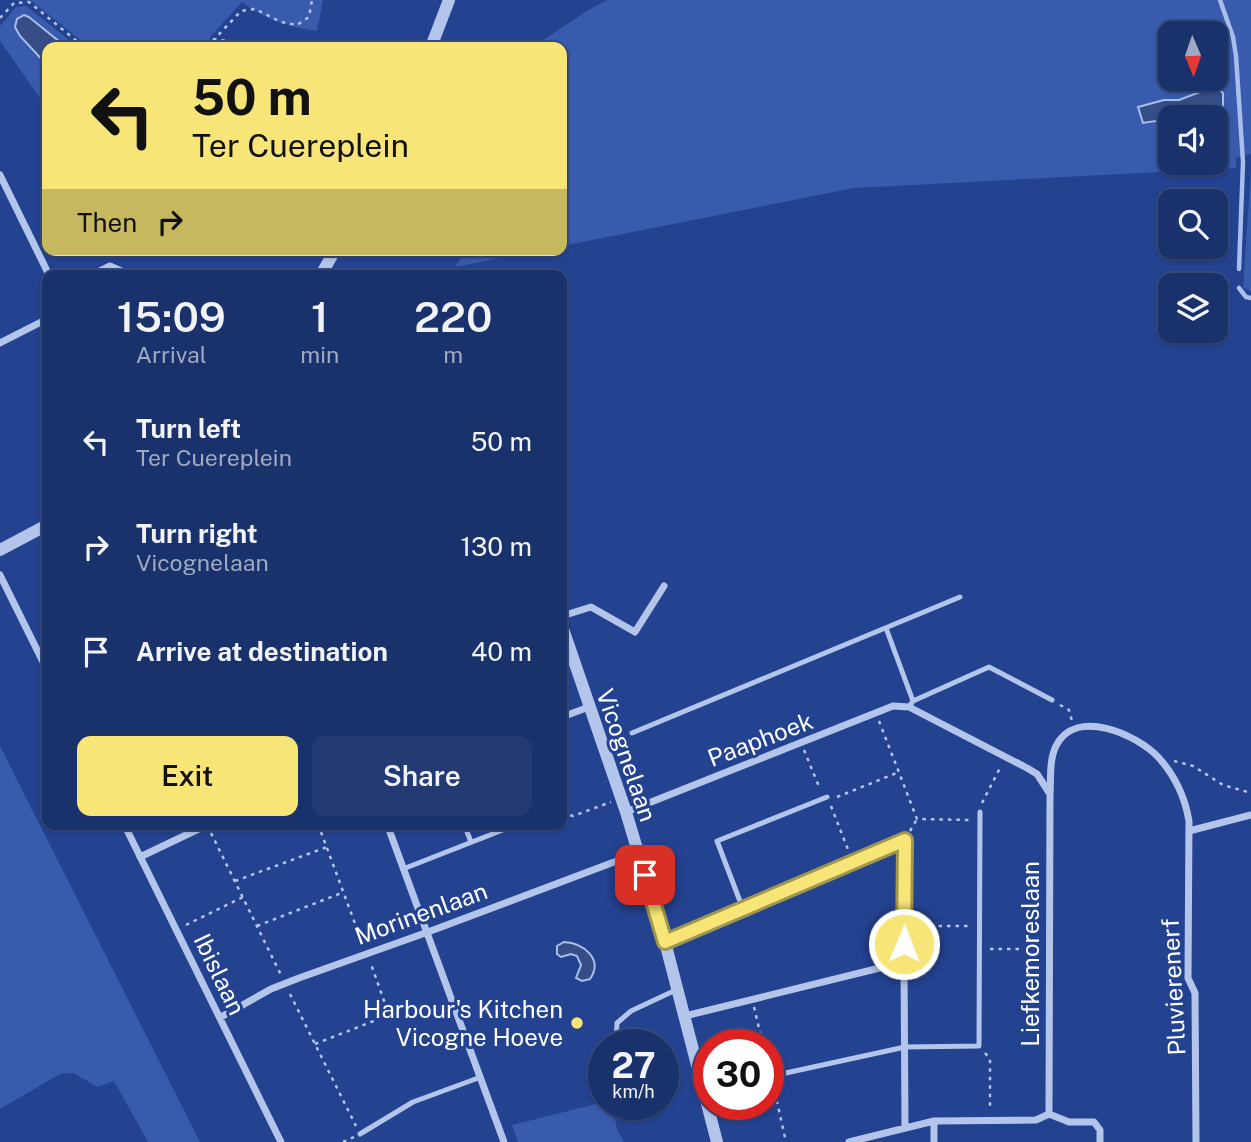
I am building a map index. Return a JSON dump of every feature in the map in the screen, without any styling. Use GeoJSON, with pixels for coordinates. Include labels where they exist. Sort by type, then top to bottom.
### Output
{"type":"FeatureCollection","features":[{"type":"Feature","properties":{"kind":"street"},"geometry":{"type":"LineString","coordinates":[[433,42],[449,0]]}},
{"type":"Feature","properties":{"kind":"street"},"geometry":{"type":"LineString","coordinates":[[0,175],[47,270]]}},
{"type":"Feature","properties":{"kind":"street"},"geometry":{"type":"LineString","coordinates":[[102,270],[110,266],[119,270]]}},
{"type":"Feature","properties":{"kind":"street"},"geometry":{"type":"LineString","coordinates":[[0,343],[42,322]]}},
{"type":"Feature","properties":{"kind":"street"},"geometry":{"type":"LineString","coordinates":[[0,550],[42,527]]}},
{"type":"Feature","properties":{"kind":"street"},"geometry":{"type":"LineString","coordinates":[[0,575],[42,660]]}},
{"type":"Feature","properties":{"kind":"street"},"geometry":{"type":"LineString","coordinates":[[567,614],[591,607],[635,632],[664,586]]}},
{"type":"Feature","properties":{"kind":"street","name":"Vicognelaan"},"geometry":{"type":"LineString","coordinates":[[567,641],[626,812],[665,942],[717,1142]]}},
{"type":"Feature","properties":{"kind":"street"},"geometry":{"type":"LineString","coordinates":[[911,704],[1037,774],[1050,794]]}},
{"type":"Feature","properties":{"kind":"street","name":"Paaphoek"},"geometry":{"type":"LineString","coordinates":[[626,812],[893,706],[911,704]]}},
{"type":"Feature","properties":{"kind":"street"},"geometry":{"type":"LineString","coordinates":[[567,715],[589,707]]}},
{"type":"Feature","properties":{"kind":"street"},"geometry":{"type":"LineString","coordinates":[[1050,794],[1055,747],[1073,727]]}},
{"type":"Feature","properties":{"kind":"street","name":"Pluvierenerf"},"geometry":{"type":"LineString","coordinates":[[1073,727],[1095,727],[1114,731],[1145,747],[1157,756],[1181,791],[1186,805],[1189,831],[1188,978],[1195,993],[1196,1142]]}},
{"type":"Feature","properties":{"kind":"street","name":"Liefkemoreslaan"},"geometry":{"type":"LineString","coordinates":[[1049,1114],[1050,794]]}},
{"type":"Feature","properties":{"kind":"street"},"geometry":{"type":"LineString","coordinates":[[1189,831],[1251,815]]}},
{"type":"Feature","properties":{"kind":"street","name":"Ibislaan"},"geometry":{"type":"LineString","coordinates":[[127,830],[281,1142]]}},
{"type":"Feature","properties":{"kind":"street"},"geometry":{"type":"LineString","coordinates":[[140,857],[196,830]]}},
{"type":"Feature","properties":{"kind":"street"},"geometry":{"type":"LineString","coordinates":[[389,830],[504,1142]]}},
{"type":"Feature","properties":{"kind":"street"},"geometry":{"type":"LineString","coordinates":[[665,942],[905,840],[905,1128]]}},
{"type":"Feature","properties":{"kind":"street","name":"Morinenlaan"},"geometry":{"type":"LineString","coordinates":[[220,1017],[292,981],[638,853]]}},
{"type":"Feature","properties":{"kind":"street"},"geometry":{"type":"LineString","coordinates":[[685,1016],[904,962]]}},
{"type":"Feature","properties":{"kind":"street"},"geometry":{"type":"LineString","coordinates":[[849,1142],[934,1121],[1036,1121],[1049,1114],[1069,1122],[1094,1122],[1100,1130],[1100,1142]]}},
{"type":"Feature","properties":{"kind":"street"},"geometry":{"type":"LineString","coordinates":[[934,1121],[934,1142]]}},
{"type":"Feature","properties":{"kind":"lane"},"geometry":{"type":"LineString","coordinates":[[632,733],[960,597]]}},
{"type":"Feature","properties":{"kind":"lane"},"geometry":{"type":"LineString","coordinates":[[886,628],[911,704]]}},
{"type":"Feature","properties":{"kind":"lane","name":"Paaphoek"},"geometry":{"type":"LineString","coordinates":[[911,704],[989,667],[1052,700]]}},
{"type":"Feature","properties":{"kind":"lane"},"geometry":{"type":"LineString","coordinates":[[743,909],[717,841],[825,798]]}},
{"type":"Feature","properties":{"kind":"lane"},"geometry":{"type":"LineString","coordinates":[[784,1073],[905,1046],[979,1046],[980,812]]}},
{"type":"Feature","properties":{"kind":"lane"},"geometry":{"type":"LineString","coordinates":[[466,830],[471,842]]}},
{"type":"Feature","properties":{"kind":"lane"},"geometry":{"type":"LineString","coordinates":[[403,869],[502,830]]}},
{"type":"Feature","properties":{"kind":"lane"},"geometry":{"type":"LineString","coordinates":[[617,1029],[617,1023],[631,1011],[678,989]]}},
{"type":"Feature","properties":{"kind":"lane"},"geometry":{"type":"LineString","coordinates":[[360,1134],[413,1102],[481,1077]]}},
{"type":"Feature","properties":{"kind":"path"},"geometry":{"type":"LineString","coordinates":[[211,42],[241,11],[255,9],[281,22],[297,25],[309,17],[312,0]]}},
{"type":"Feature","properties":{"kind":"path"},"geometry":{"type":"LineString","coordinates":[[0,18],[14,3],[27,1],[78,42]]}},
{"type":"Feature","properties":{"kind":"path"},"geometry":{"type":"LineString","coordinates":[[213,39],[234,42]]}},
{"type":"Feature","properties":{"kind":"path"},"geometry":{"type":"LineString","coordinates":[[1052,700],[1069,709],[1073,727]]}},
{"type":"Feature","properties":{"kind":"path"},"geometry":{"type":"LineString","coordinates":[[876,713],[917,819]]}},
{"type":"Feature","properties":{"kind":"path"},"geometry":{"type":"LineString","coordinates":[[802,744],[825,798]]}},
{"type":"Feature","properties":{"kind":"path"},"geometry":{"type":"LineString","coordinates":[[1157,756],[1193,766],[1223,785],[1251,793]]}},
{"type":"Feature","properties":{"kind":"path"},"geometry":{"type":"LineString","coordinates":[[980,812],[1006,757]]}},
{"type":"Feature","properties":{"kind":"path"},"geometry":{"type":"LineString","coordinates":[[853,862],[828,800],[899,772]]}},
{"type":"Feature","properties":{"kind":"path"},"geometry":{"type":"LineString","coordinates":[[567,814],[573,816],[621,798]]}},
{"type":"Feature","properties":{"kind":"path"},"geometry":{"type":"LineString","coordinates":[[917,819],[980,820]]}},
{"type":"Feature","properties":{"kind":"path"},"geometry":{"type":"LineString","coordinates":[[905,840],[917,819]]}},
{"type":"Feature","properties":{"kind":"path"},"geometry":{"type":"LineString","coordinates":[[235,881],[327,846]]}},
{"type":"Feature","properties":{"kind":"path"},"geometry":{"type":"LineString","coordinates":[[257,926],[344,892]]}},
{"type":"Feature","properties":{"kind":"path"},"geometry":{"type":"LineString","coordinates":[[177,930],[243,897]]}},
{"type":"Feature","properties":{"kind":"path"},"geometry":{"type":"LineString","coordinates":[[904,926],[979,926]]}},
{"type":"Feature","properties":{"kind":"path"},"geometry":{"type":"LineString","coordinates":[[979,949],[1050,949]]}},
{"type":"Feature","properties":{"kind":"path"},"geometry":{"type":"LineString","coordinates":[[752,999],[760,1029]]}},
{"type":"Feature","properties":{"kind":"path"},"geometry":{"type":"LineString","coordinates":[[979,1046],[990,1059],[990,1121]]}},
{"type":"Feature","properties":{"kind":"path"},"geometry":{"type":"LineString","coordinates":[[781,1120],[786,1142]]}},
{"type":"Feature","properties":{"kind":"shaded area"},"geometry":{"type":"Polygon","coordinates":[[[30,0],[323,0],[317,31],[277,21],[242,2],[208,42],[83,42],[30,0]]]}},
{"type":"Feature","properties":{"kind":"shaded area"},"geometry":{"type":"Polygon","coordinates":[[[607,0],[1251,0],[1251,154],[1236,158],[1236,168],[1228,168],[1228,105],[1158,105],[1158,172],[854,188],[567,245],[567,42],[540,42],[607,0]]]}},
{"type":"Feature","properties":{"kind":"shaded area"},"geometry":{"type":"Polygon","coordinates":[[[26,6],[72,42],[60,42],[51,34],[20,36],[42,60],[42,101],[0,41],[0,26],[16,7],[26,6]]]}},
{"type":"Feature","properties":{"kind":"shaded area"},"geometry":{"type":"Polygon","coordinates":[[[24,15],[29,17],[60,42],[42,42],[42,60],[20,36],[15,27],[17,19],[24,15]]]}},
{"type":"Feature","properties":{"kind":"shaded area"},"geometry":{"type":"Polygon","coordinates":[[[1203,91],[1223,93],[1223,105],[1158,105],[1158,121],[1143,123],[1138,107],[1164,100],[1179,100],[1203,91]]]}},
{"type":"Feature","properties":{"kind":"shaded area"},"geometry":{"type":"Polygon","coordinates":[[[1251,170],[1251,292],[1243,287],[1251,170]]]}},
{"type":"Feature","properties":{"kind":"shaded area"},"geometry":{"type":"Polygon","coordinates":[[[462,256],[510,256],[455,267],[462,256]]]}},
{"type":"Feature","properties":{"kind":"shaded area"},"geometry":{"type":"Polygon","coordinates":[[[0,746],[200,1142],[148,1142],[114,1081],[98,1087],[73,1073],[60,1074],[0,1109],[0,746]]]}},
{"type":"Feature","properties":{"kind":"shaded area"},"geometry":{"type":"Polygon","coordinates":[[[564,942],[578,945],[589,953],[595,965],[590,979],[582,981],[576,978],[581,965],[577,956],[571,954],[561,957],[557,954],[557,946],[564,942]]]}},
{"type":"Feature","properties":{"kind":"shaded area"},"geometry":{"type":"Polygon","coordinates":[[[588,1106],[588,1120],[615,1120],[624,1142],[518,1142],[512,1125],[588,1106]]]}},
{"type":"Feature","properties":{"kind":"waterway"},"geometry":{"type":"LineString","coordinates":[[1220,0],[1233,37],[1236,56],[1243,162],[1239,269]]}},
{"type":"Feature","properties":{"kind":"waterway"},"geometry":{"type":"LineString","coordinates":[[1239,288],[1246,297],[1251,298]]}},
{"type":"Feature","properties":{"kind":"place","name":"Harbour's Kitchen Vicogne Hoeve"},"geometry":{"type":"Point","coordinates":[577,1023]}},
{"type":"Feature","properties":{"kind":"route"},"geometry":{"type":"LineString","coordinates":[[645,875],[665,942],[905,840],[904,944]]}}]}
